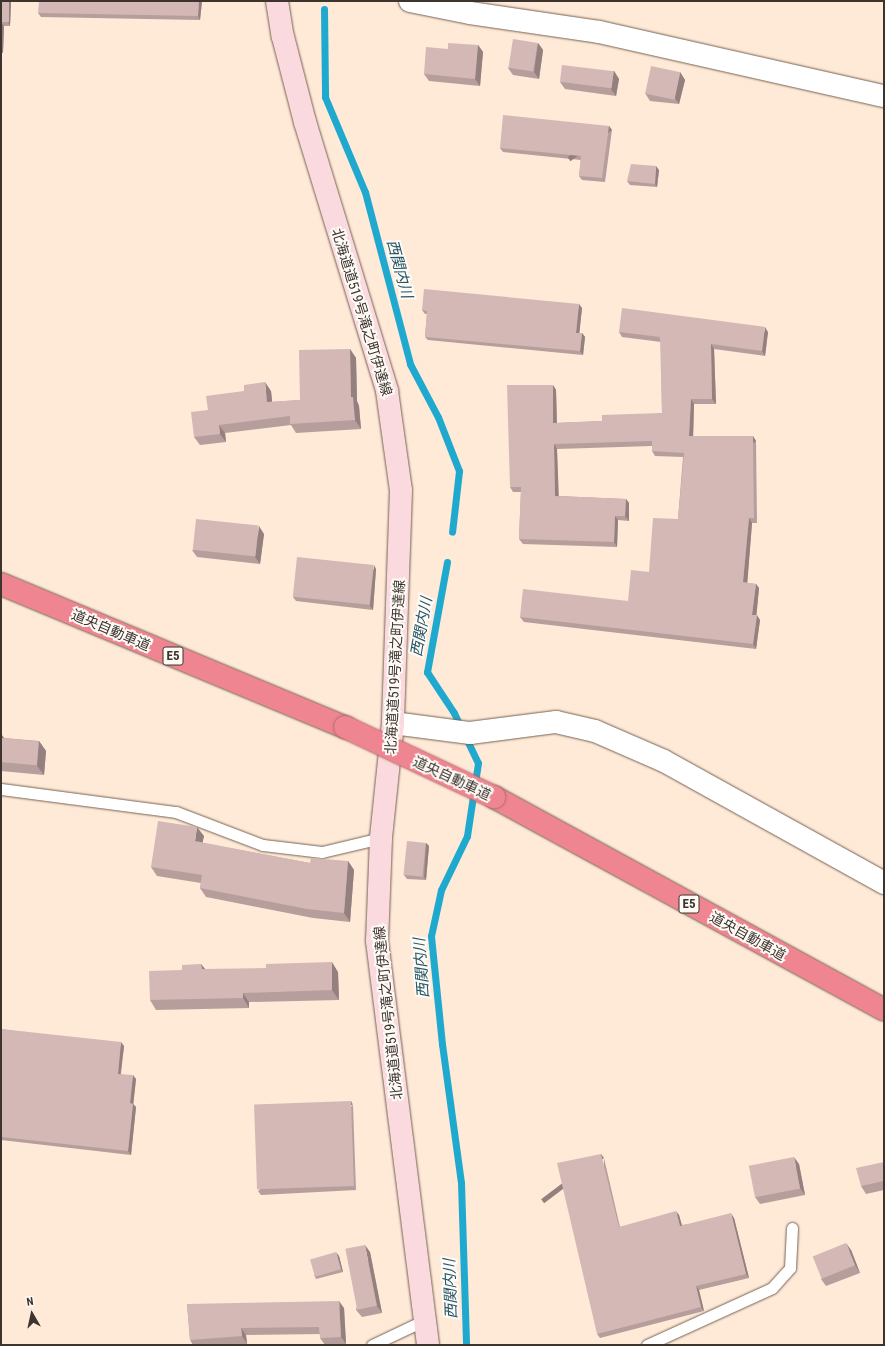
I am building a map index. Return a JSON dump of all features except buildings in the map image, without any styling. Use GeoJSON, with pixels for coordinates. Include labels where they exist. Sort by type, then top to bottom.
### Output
{"type":"FeatureCollection","features":[{"type":"Feature","properties":{"kind":"highway","name":"道央自動車道"},"geometry":{"type":"LineString","coordinates":[[1,584],[345,727],[494,797],[884,1010]]}},
{"type":"Feature","properties":{"kind":"main road","name":"北海道道519号滝之町伊達線"},"geometry":{"type":"LineString","coordinates":[[277,1],[283,37],[305,122],[388,392],[401,490],[393,723],[381,838],[378,941],[428,1345]]}},
{"type":"Feature","properties":{"kind":"street"},"geometry":{"type":"LineString","coordinates":[[410,1],[470,13],[599,32],[884,96]]}},
{"type":"Feature","properties":{"kind":"street"},"geometry":{"type":"LineString","coordinates":[[393,723],[448,732],[470,733],[556,722],[595,731],[664,761],[884,883]]}},
{"type":"Feature","properties":{"kind":"lane"},"geometry":{"type":"LineString","coordinates":[[1,789],[176,812],[263,845],[322,852],[381,838]]}},
{"type":"Feature","properties":{"kind":"lane"},"geometry":{"type":"LineString","coordinates":[[647,1345],[772,1288],[790,1268],[792,1228]]}},
{"type":"Feature","properties":{"kind":"lane"},"geometry":{"type":"LineString","coordinates":[[372,1345],[425,1320]]}},
{"type":"Feature","properties":{"kind":"waterway","name":"西関内川"},"geometry":{"type":"LineString","coordinates":[[324,9],[325,97],[365,192],[410,364],[438,417],[459,471],[452,532]]}},
{"type":"Feature","properties":{"kind":"waterway","name":"西関内川"},"geometry":{"type":"LineString","coordinates":[[447,562],[427,672],[454,713],[478,763],[467,836],[441,890],[431,936],[442,1044],[461,1183],[466,1345]]}}]}
